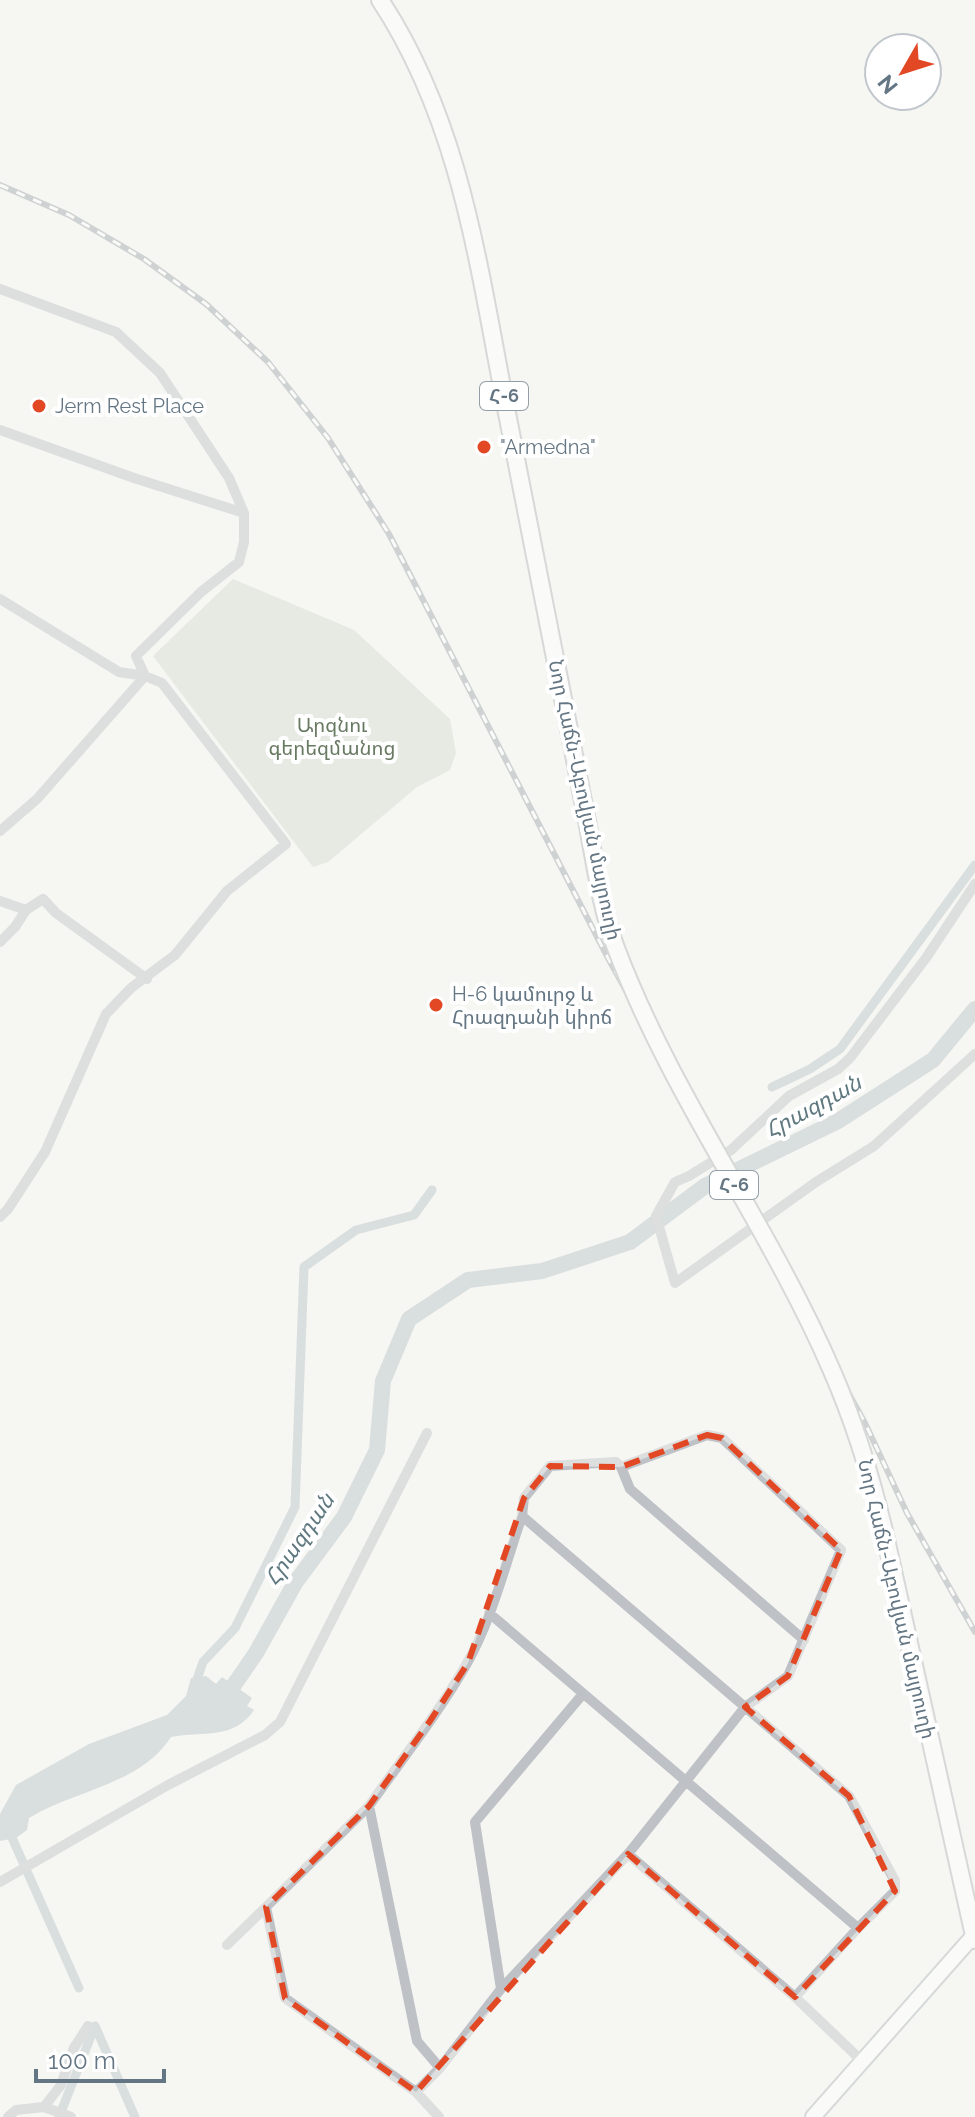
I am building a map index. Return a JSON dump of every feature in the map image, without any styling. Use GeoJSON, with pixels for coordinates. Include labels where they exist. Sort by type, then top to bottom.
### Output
{"type":"FeatureCollection","features":[{"type":"Feature","properties":{"kind":"main road","name":"Նոր Հաճն-Աբովյան մայրուղի"},"geometry":{"type":"LineString","coordinates":[[380,0],[424,76],[451,147],[481,278],[605,911],[615,945],[659,1050],[792,1290],[832,1370],[859,1439],[879,1507],[975,1937]]}},
{"type":"Feature","properties":{"kind":"street"},"geometry":{"type":"LineString","coordinates":[[0,289],[116,332],[160,373],[229,478],[244,513],[244,542],[239,562],[201,592],[136,656],[145,676]]}},
{"type":"Feature","properties":{"kind":"street"},"geometry":{"type":"LineString","coordinates":[[0,430],[244,513]]}},
{"type":"Feature","properties":{"kind":"street"},"geometry":{"type":"LineString","coordinates":[[0,599],[119,672],[145,676],[162,683],[286,844],[227,891],[175,955],[147,979],[131,988],[106,1014],[45,1152],[0,1217]]}},
{"type":"Feature","properties":{"kind":"street"},"geometry":{"type":"LineString","coordinates":[[0,831],[37,799],[145,676]]}},
{"type":"Feature","properties":{"kind":"street"},"geometry":{"type":"LineString","coordinates":[[975,884],[926,958],[850,1058],[838,1069],[789,1096],[731,1150],[675,1182],[656,1216],[675,1283],[816,1182],[874,1146],[975,1054]]}},
{"type":"Feature","properties":{"kind":"street"},"geometry":{"type":"LineString","coordinates":[[0,942],[26,910],[43,899],[56,913],[147,979]]}},
{"type":"Feature","properties":{"kind":"street"},"geometry":{"type":"LineString","coordinates":[[0,901],[26,910]]}},
{"type":"Feature","properties":{"kind":"street"},"geometry":{"type":"LineString","coordinates":[[0,1882],[168,1785],[265,1735],[280,1722],[427,1433]]}},
{"type":"Feature","properties":{"kind":"street"},"geometry":{"type":"LineString","coordinates":[[416,2092],[440,2068],[501,1989],[628,1854],[745,1707],[788,1676],[841,1550],[722,1438],[707,1435],[621,1467]]}},
{"type":"Feature","properties":{"kind":"street"},"geometry":{"type":"LineString","coordinates":[[227,1945],[369,1806],[430,1721],[468,1663],[489,1613],[522,1516],[524,1498],[550,1466],[616,1462],[630,1489],[804,1640]]}},
{"type":"Feature","properties":{"kind":"street"},"geometry":{"type":"LineString","coordinates":[[522,1516],[849,1796],[895,1881],[895,1891],[795,1997]]}},
{"type":"Feature","properties":{"kind":"street"},"geometry":{"type":"LineString","coordinates":[[489,1613],[858,1928]]}},
{"type":"Feature","properties":{"kind":"street"},"geometry":{"type":"LineString","coordinates":[[501,1989],[475,1822],[582,1695]]}},
{"type":"Feature","properties":{"kind":"street"},"geometry":{"type":"LineString","coordinates":[[369,1806],[417,2041],[440,2068]]}},
{"type":"Feature","properties":{"kind":"street"},"geometry":{"type":"LineString","coordinates":[[628,1854],[795,1997],[862,2061]]}},
{"type":"Feature","properties":{"kind":"street"},"geometry":{"type":"LineString","coordinates":[[266,1907],[285,1998],[416,2092],[439,2117]]}},
{"type":"Feature","properties":{"kind":"street"},"geometry":{"type":"LineString","coordinates":[[813,2117],[975,1937]]}},
{"type":"Feature","properties":{"kind":"street"},"geometry":{"type":"LineString","coordinates":[[44,2107],[61,2085],[74,2048],[88,2026]]}},
{"type":"Feature","properties":{"kind":"street"},"geometry":{"type":"LineString","coordinates":[[8,2117],[16,2110],[44,2107],[71,2117]]}},
{"type":"Feature","properties":{"kind":"highlighted area"},"geometry":{"type":"Polygon","coordinates":[[[707,1435],[722,1438],[841,1550],[788,1676],[745,1707],[849,1796],[895,1891],[795,1997],[628,1854],[416,2092],[285,1998],[266,1907],[369,1806],[468,1663],[524,1498],[550,1466],[621,1467],[707,1435]]]}},
{"type":"Feature","properties":{"kind":"green space","name":"Արզնու գերեզմանոց"},"geometry":{"type":"Polygon","coordinates":[[[233,579],[354,630],[450,719],[456,753],[450,770],[417,787],[328,862],[313,867],[153,656],[233,579]]]}},
{"type":"Feature","properties":{"kind":"shaded area"},"geometry":{"type":"Polygon","coordinates":[[[206,1676],[216,1684],[222,1677],[252,1698],[247,1706],[254,1710],[246,1720],[227,1730],[171,1737],[142,1766],[105,1785],[47,1808],[29,1818],[27,1830],[16,1838],[0,1841],[0,1814],[16,1785],[89,1744],[167,1715],[186,1696],[191,1678],[206,1676]]]}},
{"type":"Feature","properties":{"kind":"waterway"},"geometry":{"type":"LineString","coordinates":[[772,1087],[810,1069],[840,1049],[975,865]]}},
{"type":"Feature","properties":{"kind":"waterway","name":"Հրազդան"},"geometry":{"type":"LineString","coordinates":[[223,1701],[256,1653],[295,1583],[344,1517],[377,1450],[383,1381],[409,1319],[468,1280],[542,1271],[630,1242],[705,1186],[838,1121],[933,1060],[975,1009]]}},
{"type":"Feature","properties":{"kind":"waterway"},"geometry":{"type":"LineString","coordinates":[[194,1688],[203,1662],[235,1628],[295,1507],[304,1267],[356,1230],[414,1215],[432,1190]]}},
{"type":"Feature","properties":{"kind":"waterway"},"geometry":{"type":"LineString","coordinates":[[9,1831],[79,1988]]}},
{"type":"Feature","properties":{"kind":"waterway"},"geometry":{"type":"LineString","coordinates":[[95,2026],[135,2117]]}},
{"type":"Feature","properties":{"kind":"waterway"},"geometry":{"type":"LineString","coordinates":[[59,2117],[95,2026]]}},
{"type":"Feature","properties":{"kind":"railway"},"geometry":{"type":"LineString","coordinates":[[0,185],[69,215],[144,259],[206,304],[268,362],[328,438],[389,534],[608,958],[865,1423],[907,1513],[975,1632]]}},
{"type":"Feature","properties":{"kind":"place","name":"Jerm Rest Place"},"geometry":{"type":"Point","coordinates":[39,406]}},
{"type":"Feature","properties":{"kind":"place","name":"\"Armedna\""},"geometry":{"type":"Point","coordinates":[484,447]}},
{"type":"Feature","properties":{"kind":"place","name":"H-6 կամուրջ և Հրազդանի կիրճ"},"geometry":{"type":"Point","coordinates":[436,1005]}}]}
